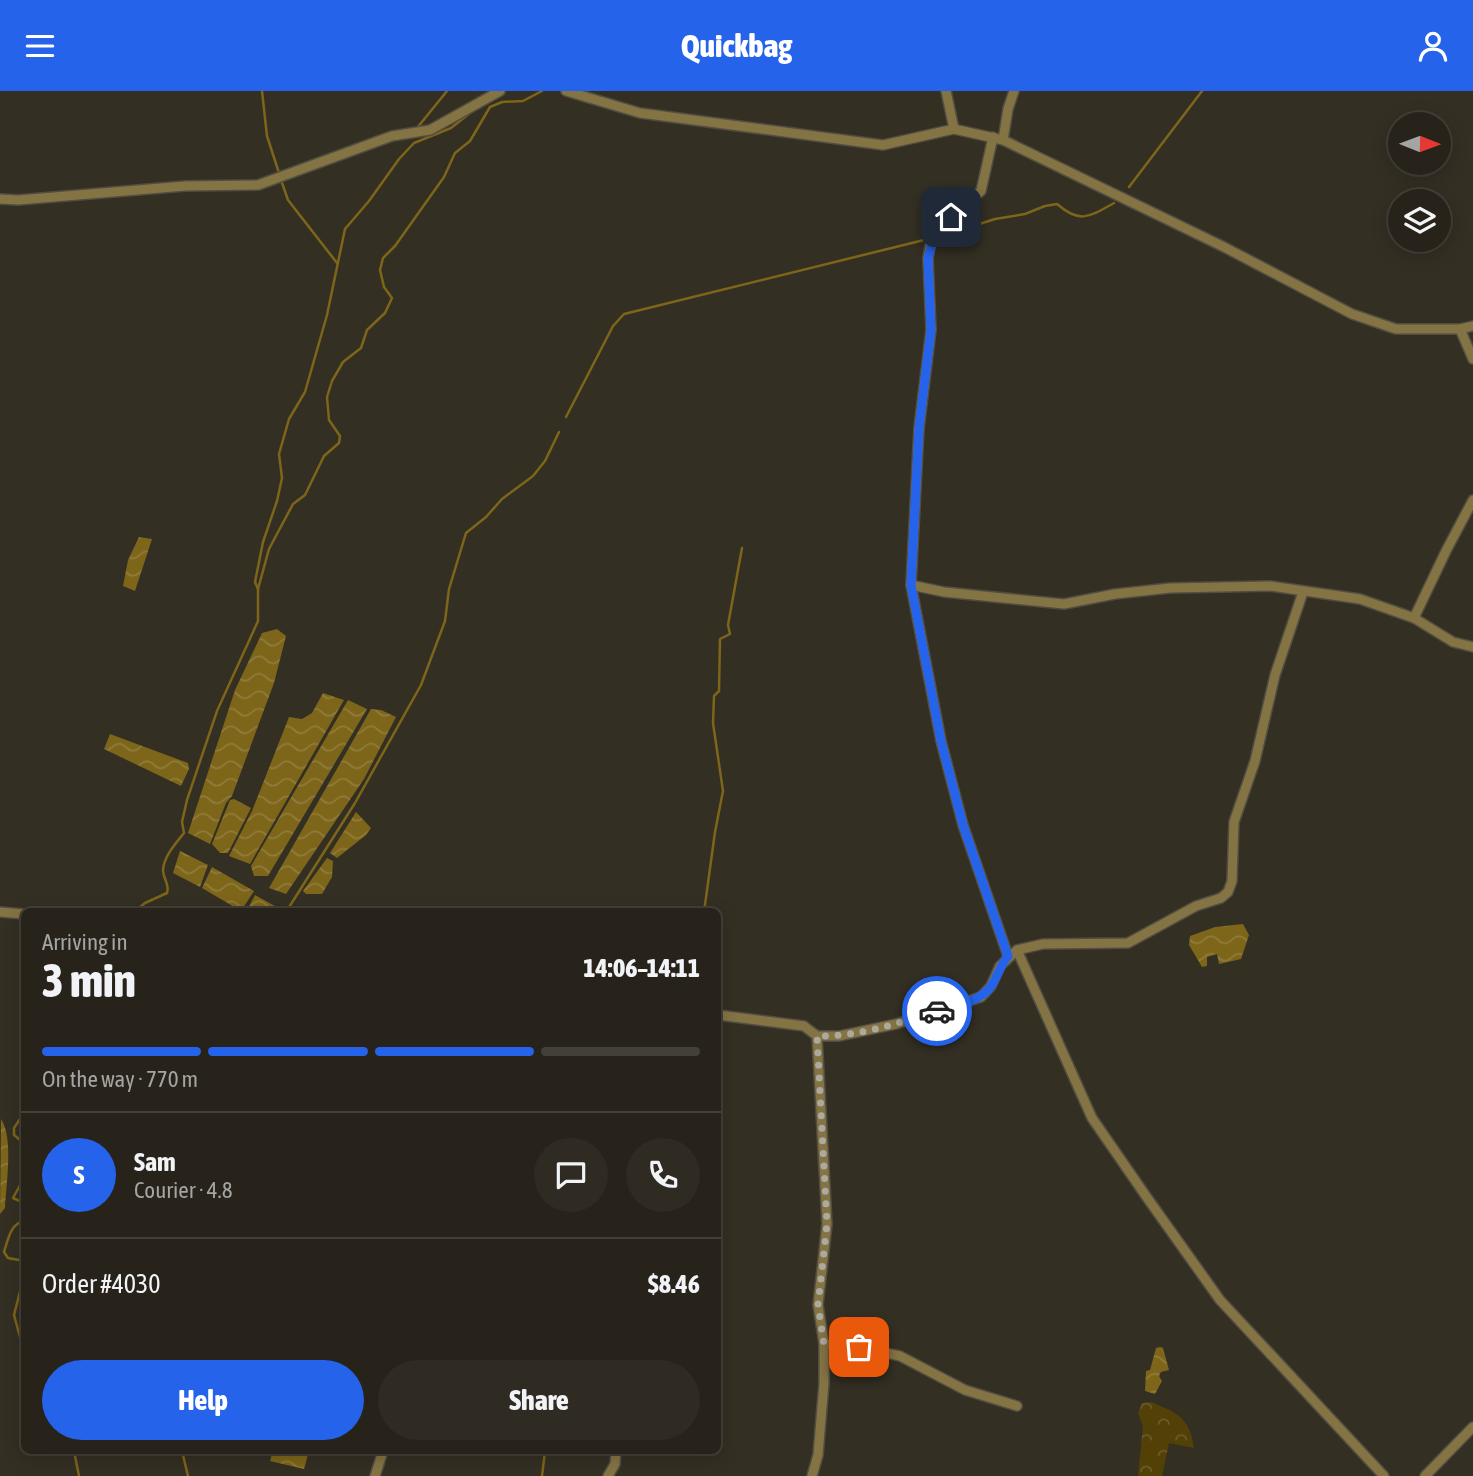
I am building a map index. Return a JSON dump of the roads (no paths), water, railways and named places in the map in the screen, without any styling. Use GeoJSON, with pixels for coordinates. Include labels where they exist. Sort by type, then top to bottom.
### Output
{"type":"FeatureCollection","features":[{"type":"Feature","properties":{"kind":"street"},"geometry":{"type":"LineString","coordinates":[[0,199],[18,200],[185,186],[258,185],[392,136],[430,130],[500,91]]}},
{"type":"Feature","properties":{"kind":"street"},"geometry":{"type":"LineString","coordinates":[[566,91],[640,113],[883,145],[954,129],[993,137],[1224,247],[1352,314],[1396,329],[1473,326]]}},
{"type":"Feature","properties":{"kind":"street"},"geometry":{"type":"LineString","coordinates":[[946,91],[954,129]]}},
{"type":"Feature","properties":{"kind":"street"},"geometry":{"type":"LineString","coordinates":[[1003,140],[1014,91]]}},
{"type":"Feature","properties":{"kind":"street"},"geometry":{"type":"LineString","coordinates":[[993,137],[981,191],[936,230],[931,241],[928,258],[931,330],[919,428],[911,585],[941,741],[963,825],[1008,956]]}},
{"type":"Feature","properties":{"kind":"street"},"geometry":{"type":"LineString","coordinates":[[1460,328],[1473,359]]}},
{"type":"Feature","properties":{"kind":"street"},"geometry":{"type":"LineString","coordinates":[[1414,618],[1473,500]]}},
{"type":"Feature","properties":{"kind":"street"},"geometry":{"type":"LineString","coordinates":[[911,585],[944,592],[1064,604],[1115,594],[1170,588],[1270,586],[1360,600],[1414,618],[1453,642],[1473,647]]}},
{"type":"Feature","properties":{"kind":"street"},"geometry":{"type":"LineString","coordinates":[[721,1015],[804,1026],[817,1036],[839,1036],[896,1024],[981,997],[992,986],[1000,966],[1017,950],[1043,944],[1128,943],[1196,906],[1221,898],[1228,892],[1231,881],[1234,822],[1255,761],[1275,675],[1303,592]]}},
{"type":"Feature","properties":{"kind":"street"},"geometry":{"type":"LineString","coordinates":[[0,912],[21,914]]}},
{"type":"Feature","properties":{"kind":"street"},"geometry":{"type":"LineString","coordinates":[[1017,950],[1092,1118],[1148,1199],[1220,1300],[1384,1476]]}},
{"type":"Feature","properties":{"kind":"street"},"geometry":{"type":"LineString","coordinates":[[813,1476],[818,1455],[824,1383],[824,1344],[818,1305],[827,1224],[817,1036]]}},
{"type":"Feature","properties":{"kind":"street"},"geometry":{"type":"LineString","coordinates":[[824,1344],[859,1347],[900,1356],[965,1390],[1017,1406]]}},
{"type":"Feature","properties":{"kind":"street"},"geometry":{"type":"LineString","coordinates":[[1425,1476],[1473,1427]]}},
{"type":"Feature","properties":{"kind":"street"},"geometry":{"type":"LineString","coordinates":[[375,1476],[382,1454]]}},
{"type":"Feature","properties":{"kind":"street"},"geometry":{"type":"LineString","coordinates":[[608,1476],[615,1464],[615,1454]]}},
{"type":"Feature","properties":{"kind":"water"},"geometry":{"type":"Polygon","coordinates":[[[139,537],[152,539],[135,591],[123,586],[128,560],[139,537]]]}},
{"type":"Feature","properties":{"kind":"water"},"geometry":{"type":"Polygon","coordinates":[[[277,629],[286,636],[274,683],[232,796],[226,803],[210,844],[188,833],[235,690],[262,633],[277,629]]]}},
{"type":"Feature","properties":{"kind":"water"},"geometry":{"type":"Polygon","coordinates":[[[323,693],[344,700],[250,864],[229,856],[252,811],[289,717],[302,719],[312,713],[323,693]]]}},
{"type":"Feature","properties":{"kind":"water"},"geometry":{"type":"Polygon","coordinates":[[[348,700],[367,709],[268,876],[254,876],[251,866],[348,700]]]}},
{"type":"Feature","properties":{"kind":"water"},"geometry":{"type":"Polygon","coordinates":[[[371,709],[396,717],[364,779],[286,894],[269,888],[371,709]]]}},
{"type":"Feature","properties":{"kind":"water"},"geometry":{"type":"Polygon","coordinates":[[[110,734],[188,763],[189,769],[181,786],[104,749],[110,734]]]}},
{"type":"Feature","properties":{"kind":"water"},"geometry":{"type":"Polygon","coordinates":[[[234,799],[251,808],[228,853],[220,853],[212,844],[230,800],[234,799]]]}},
{"type":"Feature","properties":{"kind":"water"},"geometry":{"type":"Polygon","coordinates":[[[356,812],[371,828],[337,858],[330,853],[356,812]]]}},
{"type":"Feature","properties":{"kind":"water"},"geometry":{"type":"Polygon","coordinates":[[[180,851],[208,865],[200,887],[173,873],[180,851]]]}},
{"type":"Feature","properties":{"kind":"water"},"geometry":{"type":"Polygon","coordinates":[[[327,858],[333,861],[332,877],[322,894],[306,894],[303,891],[327,858]]]}},
{"type":"Feature","properties":{"kind":"water"},"geometry":{"type":"Polygon","coordinates":[[[212,867],[254,891],[243,908],[236,908],[202,888],[212,867]]]}},
{"type":"Feature","properties":{"kind":"water"},"geometry":{"type":"Polygon","coordinates":[[[255,895],[278,908],[248,908],[255,895]]]}},
{"type":"Feature","properties":{"kind":"water"},"geometry":{"type":"Polygon","coordinates":[[[1243,924],[1249,935],[1241,959],[1219,964],[1217,954],[1207,957],[1207,966],[1202,967],[1189,945],[1190,936],[1215,927],[1243,924]]]}},
{"type":"Feature","properties":{"kind":"water"},"geometry":{"type":"Polygon","coordinates":[[[1,1119],[7,1138],[8,1162],[5,1208],[0,1214],[1,1119]]]}},
{"type":"Feature","properties":{"kind":"water"},"geometry":{"type":"Polygon","coordinates":[[[1156,1348],[1163,1348],[1169,1370],[1161,1372],[1159,1376],[1162,1381],[1155,1394],[1145,1391],[1146,1371],[1150,1370],[1156,1348]]]}},
{"type":"Feature","properties":{"kind":"water"},"geometry":{"type":"Polygon","coordinates":[[[272,1454],[308,1454],[304,1469],[270,1461],[272,1454]]]}},
{"type":"Feature","properties":{"kind":"waterway"},"geometry":{"type":"LineString","coordinates":[[262,91],[267,136],[279,173]]}},
{"type":"Feature","properties":{"kind":"waterway"},"geometry":{"type":"LineString","coordinates":[[417,128],[447,91]]}},
{"type":"Feature","properties":{"kind":"waterway"},"geometry":{"type":"LineString","coordinates":[[139,908],[167,893],[164,865],[184,833],[182,822],[187,800],[217,711],[258,621],[258,589],[269,549],[293,504],[305,495],[324,456],[339,443],[340,436],[329,420],[327,397],[332,381],[343,362],[361,348],[367,330],[385,313],[392,298],[384,287],[380,270],[383,258],[395,246],[444,177],[455,153],[470,141],[490,107],[502,102],[523,101],[542,91]]}},
{"type":"Feature","properties":{"kind":"waterway"},"geometry":{"type":"LineString","coordinates":[[1129,187],[1202,91]]}},
{"type":"Feature","properties":{"kind":"waterway"},"geometry":{"type":"LineString","coordinates":[[258,589],[255,582],[263,542],[282,478],[279,454],[289,419],[305,392],[327,315],[345,229],[414,143],[451,128],[475,109]]}},
{"type":"Feature","properties":{"kind":"waterway"},"geometry":{"type":"LineString","coordinates":[[281,180],[288,200],[337,263]]}},
{"type":"Feature","properties":{"kind":"waterway"},"geometry":{"type":"LineString","coordinates":[[936,238],[1045,206],[1057,204],[1072,214],[1085,216],[1114,203]]}},
{"type":"Feature","properties":{"kind":"waterway"},"geometry":{"type":"LineString","coordinates":[[566,417],[613,326],[624,314],[924,240]]}},
{"type":"Feature","properties":{"kind":"waterway"},"geometry":{"type":"LineString","coordinates":[[289,908],[355,803],[421,685],[445,621],[449,589],[466,533],[486,517],[502,499],[533,476],[545,461],[559,432]]}},
{"type":"Feature","properties":{"kind":"waterway"},"geometry":{"type":"LineString","coordinates":[[705,908],[723,791],[713,723],[714,696],[719,691],[720,639],[730,634],[728,625],[742,548]]}},
{"type":"Feature","properties":{"kind":"waterway"},"geometry":{"type":"LineString","coordinates":[[21,1118],[14,1128],[14,1135],[21,1141]]}},
{"type":"Feature","properties":{"kind":"waterway"},"geometry":{"type":"LineString","coordinates":[[21,1183],[13,1198],[21,1202]]}},
{"type":"Feature","properties":{"kind":"waterway"},"geometry":{"type":"LineString","coordinates":[[21,1222],[13,1229],[4,1252],[8,1258],[21,1260]]}},
{"type":"Feature","properties":{"kind":"waterway"},"geometry":{"type":"LineString","coordinates":[[21,1288],[14,1315],[21,1341]]}},
{"type":"Feature","properties":{"kind":"waterway"},"geometry":{"type":"LineString","coordinates":[[75,1454],[79,1476]]}},
{"type":"Feature","properties":{"kind":"waterway"},"geometry":{"type":"LineString","coordinates":[[183,1454],[188,1476]]}},
{"type":"Feature","properties":{"kind":"waterway"},"geometry":{"type":"LineString","coordinates":[[542,1476],[545,1454]]}}]}
